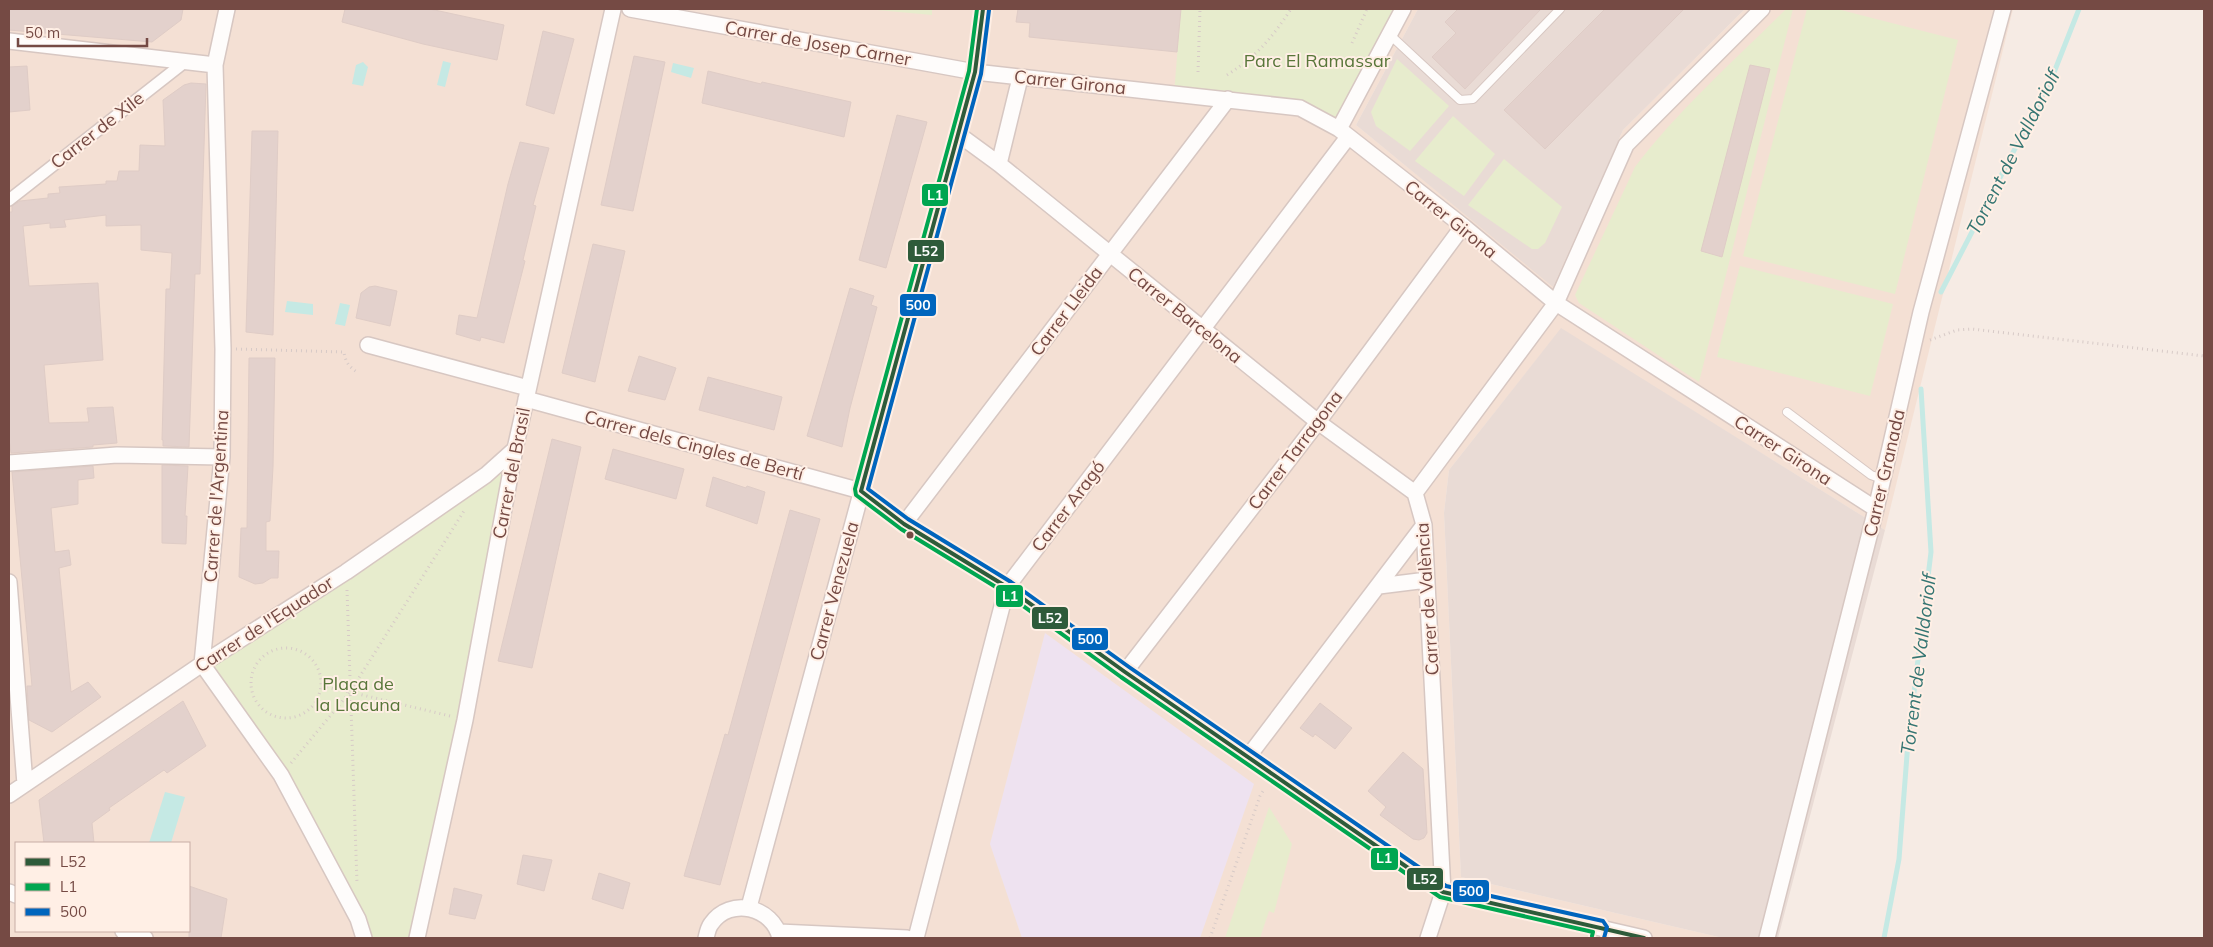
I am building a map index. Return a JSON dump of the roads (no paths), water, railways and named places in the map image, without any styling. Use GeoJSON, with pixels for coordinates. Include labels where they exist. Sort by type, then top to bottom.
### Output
{"type":"FeatureCollection","features":[{"type":"Feature","properties":{"kind":"street","name":"Carrer de l'Argentina"},"geometry":{"type":"LineString","coordinates":[[202,664],[222,457],[223,349],[215,65],[227,9]]}},
{"type":"Feature","properties":{"kind":"street","name":"Carrer del Brasil"},"geometry":{"type":"LineString","coordinates":[[417,938],[465,720],[515,449],[612,9]]}},
{"type":"Feature","properties":{"kind":"street","name":"Carrer de Josep Carner"},"geometry":{"type":"LineString","coordinates":[[630,9],[976,72]]}},
{"type":"Feature","properties":{"kind":"street","name":"Carrer Venezuela"},"geometry":{"type":"LineString","coordinates":[[749,907],[976,72],[983,9]]}},
{"type":"Feature","properties":{"kind":"street","name":"Carrer Aragó"},"geometry":{"type":"LineString","coordinates":[[916,938],[1007,587],[1202,329],[1344,133],[1389,34],[1403,9]]}},
{"type":"Feature","properties":{"kind":"street"},"geometry":{"type":"LineString","coordinates":[[1415,493],[1556,304],[1626,145],[1762,9]]}},
{"type":"Feature","properties":{"kind":"street","name":"Carrer Granada"},"geometry":{"type":"LineString","coordinates":[[1767,938],[1876,509],[1913,346],[2003,9]]}},
{"type":"Feature","properties":{"kind":"street"},"geometry":{"type":"LineString","coordinates":[[9,41],[215,65]]}},
{"type":"Feature","properties":{"kind":"street","name":"Carrer de Xile"},"geometry":{"type":"LineString","coordinates":[[9,200],[186,61]]}},
{"type":"Feature","properties":{"kind":"street","name":"Carrer Girona"},"geometry":{"type":"LineString","coordinates":[[976,72],[1300,108],[1344,133],[1463,226],[1556,304],[1876,509]]}},
{"type":"Feature","properties":{"kind":"street"},"geometry":{"type":"LineString","coordinates":[[999,164],[1020,78]]}},
{"type":"Feature","properties":{"kind":"street","name":"Carrer Lleida"},"geometry":{"type":"LineString","coordinates":[[904,524],[1228,99]]}},
{"type":"Feature","properties":{"kind":"street","name":"Carrer Barcelona"},"geometry":{"type":"LineString","coordinates":[[958,134],[999,164],[1318,422],[1415,493]]}},
{"type":"Feature","properties":{"kind":"street","name":"Carrer Tarragona"},"geometry":{"type":"LineString","coordinates":[[1124,672],[1318,422],[1463,226]]}},
{"type":"Feature","properties":{"kind":"street","name":"Carrer dels Cingles de Bertí"},"geometry":{"type":"LineString","coordinates":[[368,345],[527,394],[861,491]]}},
{"type":"Feature","properties":{"kind":"street","name":"Carrer de l'Equador"},"geometry":{"type":"LineString","coordinates":[[9,795],[202,664],[346,572],[486,475],[515,449]]}},
{"type":"Feature","properties":{"kind":"street"},"geometry":{"type":"LineString","coordinates":[[9,463],[117,455],[222,457]]}},
{"type":"Feature","properties":{"kind":"street"},"geometry":{"type":"LineString","coordinates":[[861,491],[904,524],[1007,587],[1124,672],[1443,892],[1600,933],[1644,938]]}},
{"type":"Feature","properties":{"kind":"street","name":"Carrer de València"},"geometry":{"type":"LineString","coordinates":[[1415,493],[1424,525],[1428,580],[1443,892],[1428,938]]}},
{"type":"Feature","properties":{"kind":"street"},"geometry":{"type":"LineString","coordinates":[[1248,757],[1424,525]]}},
{"type":"Feature","properties":{"kind":"street"},"geometry":{"type":"LineString","coordinates":[[1379,586],[1428,580]]}},
{"type":"Feature","properties":{"kind":"street"},"geometry":{"type":"LineString","coordinates":[[9,582],[24,784]]}},
{"type":"Feature","properties":{"kind":"street"},"geometry":{"type":"LineString","coordinates":[[202,664],[281,775],[358,919],[364,938]]}},
{"type":"Feature","properties":{"kind":"street"},"geometry":{"type":"LineString","coordinates":[[706,938],[710,925],[718,916],[731,909],[749,907],[762,912],[773,922],[779,935],[907,938]]}},
{"type":"Feature","properties":{"kind":"street"},"geometry":{"type":"LineString","coordinates":[[126,932],[146,938]]}},
{"type":"Feature","properties":{"kind":"lane"},"geometry":{"type":"LineString","coordinates":[[1389,34],[1460,100],[1473,99],[1560,9]]}},
{"type":"Feature","properties":{"kind":"lane"},"geometry":{"type":"LineString","coordinates":[[1787,412],[1871,475],[1882,479]]}},
{"type":"Feature","properties":{"kind":"water"},"geometry":{"type":"Polygon","coordinates":[[[443,61],[451,63],[445,87],[437,85],[443,61]]]}},
{"type":"Feature","properties":{"kind":"water"},"geometry":{"type":"Polygon","coordinates":[[[363,62],[368,67],[363,86],[352,84],[356,65],[363,62]]]}},
{"type":"Feature","properties":{"kind":"water"},"geometry":{"type":"Polygon","coordinates":[[[673,63],[694,68],[691,78],[671,72],[673,63]]]}},
{"type":"Feature","properties":{"kind":"water"},"geometry":{"type":"Polygon","coordinates":[[[287,301],[313,304],[313,315],[285,312],[287,301]]]}},
{"type":"Feature","properties":{"kind":"water"},"geometry":{"type":"Polygon","coordinates":[[[340,303],[350,305],[345,326],[335,324],[340,303]]]}},
{"type":"Feature","properties":{"kind":"water"},"geometry":{"type":"Polygon","coordinates":[[[165,792],[185,797],[171,842],[149,842],[165,792]]]}},
{"type":"Feature","properties":{"kind":"waterway","name":"Torrent de Valldoriolf"},"geometry":{"type":"LineString","coordinates":[[1941,292],[2053,75],[2079,9]]}},
{"type":"Feature","properties":{"kind":"waterway","name":"Torrent de Valldoriolf"},"geometry":{"type":"LineString","coordinates":[[1884,938],[1899,859],[1908,742],[1931,552],[1921,389]]}},
{"type":"Feature","properties":{"kind":"park label","name":"Parc El Ramassar"},"geometry":{"type":"Point","coordinates":[1317,60]}},
{"type":"Feature","properties":{"kind":"park label","name":"Plaça de la Llacuna"},"geometry":{"type":"Point","coordinates":[358,693]}}]}
